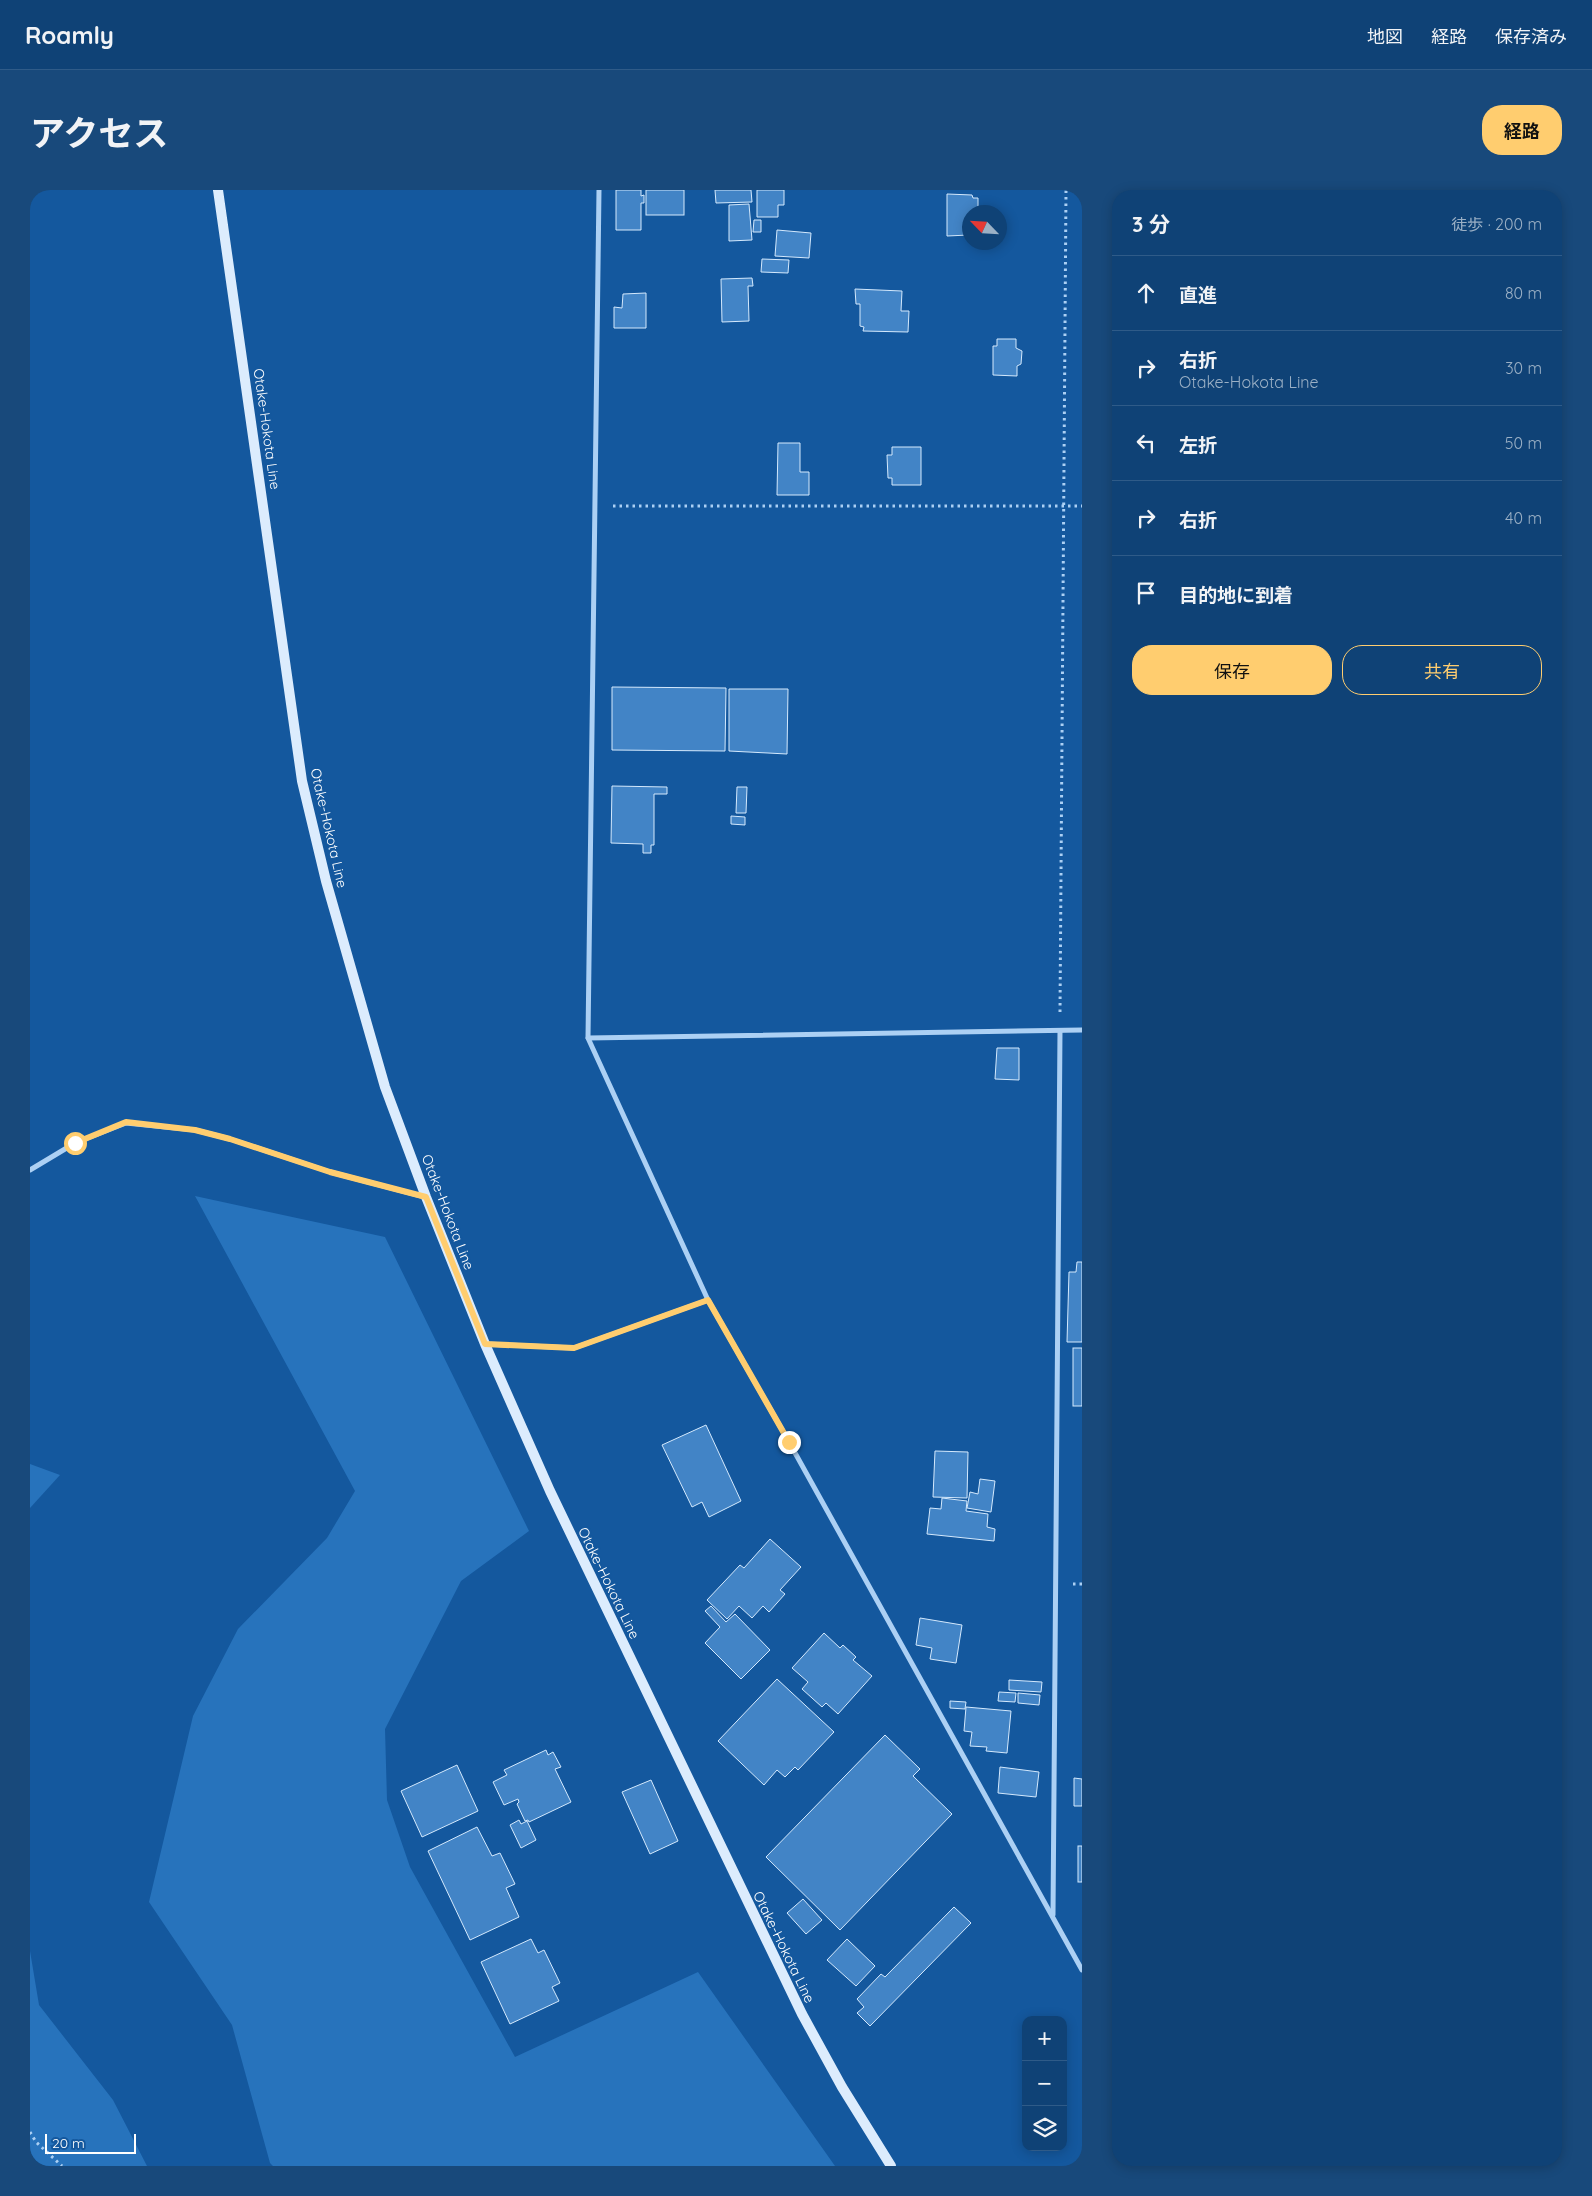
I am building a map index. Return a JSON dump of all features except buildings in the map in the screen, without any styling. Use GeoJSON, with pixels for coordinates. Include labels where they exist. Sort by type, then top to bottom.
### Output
{"type":"FeatureCollection","features":[{"type":"Feature","properties":{"kind":"main road","name":"Otake-Hokota Line"},"geometry":{"type":"LineString","coordinates":[[218,190],[302,781],[334,910],[385,1087],[426,1197],[485,1344],[550,1490],[802,2014],[842,2087],[890,2166]]}},
{"type":"Feature","properties":{"kind":"street"},"geometry":{"type":"LineString","coordinates":[[599,190],[588,1038],[708,1300],[1082,1970]]}},
{"type":"Feature","properties":{"kind":"street"},"geometry":{"type":"LineString","coordinates":[[588,1038],[1082,1030]]}},
{"type":"Feature","properties":{"kind":"street"},"geometry":{"type":"LineString","coordinates":[[1053,1915],[1060,1031]]}},
{"type":"Feature","properties":{"kind":"street"},"geometry":{"type":"LineString","coordinates":[[30,1170],[75,1143],[126,1122],[195,1130],[230,1139],[330,1172],[426,1197]]}},
{"type":"Feature","properties":{"kind":"street"},"geometry":{"type":"LineString","coordinates":[[485,1344],[574,1348],[708,1300]]}},
{"type":"Feature","properties":{"kind":"path"},"geometry":{"type":"LineString","coordinates":[[1060,1031],[1066,190]]}},
{"type":"Feature","properties":{"kind":"path"},"geometry":{"type":"LineString","coordinates":[[595,506],[1082,506]]}},
{"type":"Feature","properties":{"kind":"path"},"geometry":{"type":"LineString","coordinates":[[30,2132],[36,2142],[62,2166]]}},
{"type":"Feature","properties":{"kind":"shaded area"},"geometry":{"type":"Polygon","coordinates":[[[195,1196],[385,1237],[529,1531],[461,1581],[385,1729],[387,1800],[410,1867],[515,2057],[698,1972],[835,2166],[273,2166],[270,2163],[232,2025],[149,1902],[193,1716],[238,1629],[327,1538],[355,1491],[195,1196]]]}},
{"type":"Feature","properties":{"kind":"shaded area"},"geometry":{"type":"Polygon","coordinates":[[[30,1464],[60,1475],[30,1508],[30,1464]]]}},
{"type":"Feature","properties":{"kind":"shaded area"},"geometry":{"type":"Polygon","coordinates":[[[30,1951],[39,2005],[113,2100],[147,2166],[30,2166],[30,1951]]]}},
{"type":"Feature","properties":{"kind":"route"},"geometry":{"type":"LineString","coordinates":[[75,1143],[126,1122],[195,1130],[230,1139],[330,1172],[426,1197],[485,1344],[574,1348],[708,1300],[789,1442]]}}]}
